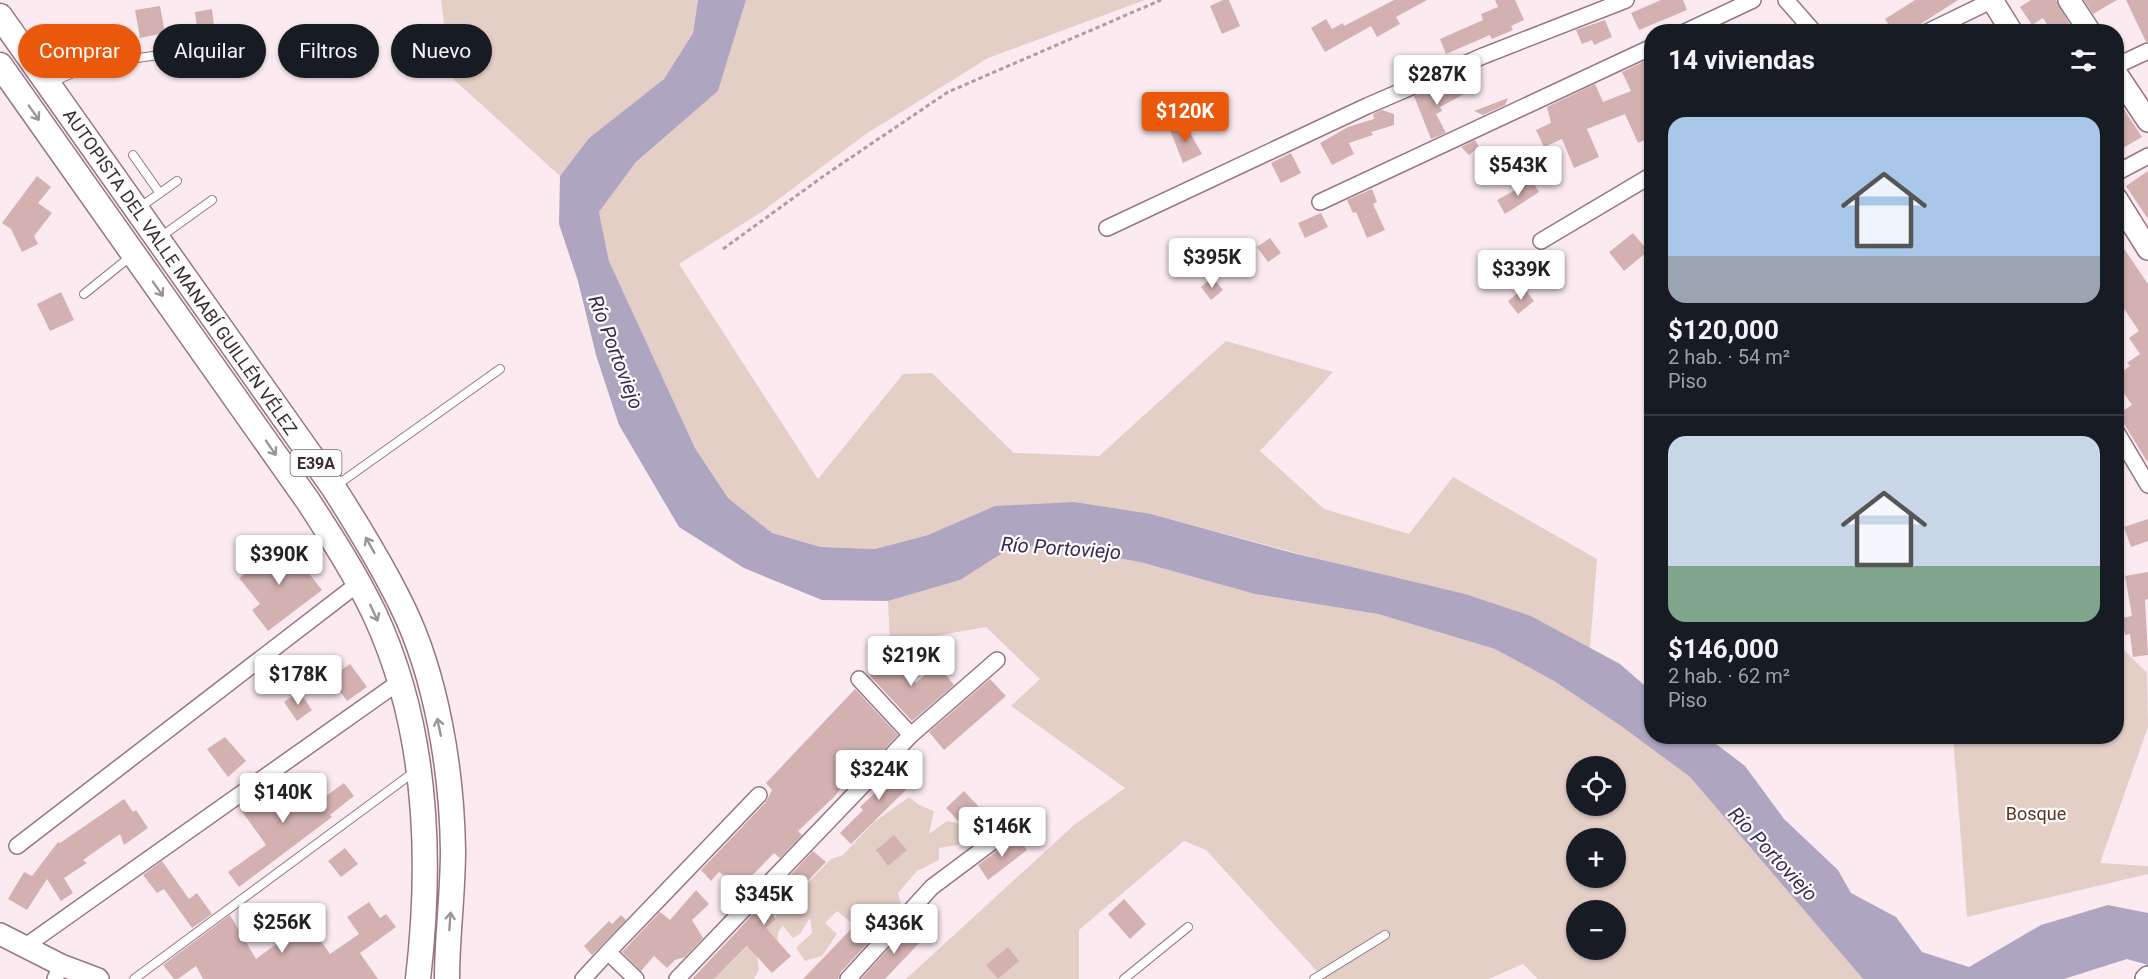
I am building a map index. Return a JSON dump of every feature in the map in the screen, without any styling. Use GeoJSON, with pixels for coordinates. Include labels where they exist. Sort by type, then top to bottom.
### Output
{"type":"FeatureCollection","features":[{"type":"Feature","properties":{"kind":"main road","name":"AUTOPISTA DEL VALLE MANABÍ GUILLÉN VÉLEZ"},"geometry":{"type":"LineString","coordinates":[[0,16],[333,488],[367,539],[403,608],[418,648],[439,727],[447,772],[452,834],[447,979]]}},
{"type":"Feature","properties":{"kind":"main road","name":"AUTOPISTA DEL VALLE MANABÍ GUILLÉN VÉLEZ"},"geometry":{"type":"LineString","coordinates":[[0,65],[308,501],[376,616],[399,682],[418,769],[424,841],[418,979]]}},
{"type":"Feature","properties":{"kind":"main road"},"geometry":{"type":"LineString","coordinates":[[133,253],[156,237]]}},
{"type":"Feature","properties":{"kind":"street"},"geometry":{"type":"LineString","coordinates":[[1107,228],[1367,106],[1483,56],[1626,0]]}},
{"type":"Feature","properties":{"kind":"street"},"geometry":{"type":"LineString","coordinates":[[1702,24],[1753,0]]}},
{"type":"Feature","properties":{"kind":"street"},"geometry":{"type":"LineString","coordinates":[[1785,0],[1802,24]]}},
{"type":"Feature","properties":{"kind":"street"},"geometry":{"type":"LineString","coordinates":[[1785,0],[1807,24]]}},
{"type":"Feature","properties":{"kind":"street"},"geometry":{"type":"LineString","coordinates":[[1943,24],[1992,0],[2007,24]]}},
{"type":"Feature","properties":{"kind":"street"},"geometry":{"type":"LineString","coordinates":[[2069,0],[2085,24]]}},
{"type":"Feature","properties":{"kind":"street"},"geometry":{"type":"LineString","coordinates":[[1320,202],[1644,51]]}},
{"type":"Feature","properties":{"kind":"street"},"geometry":{"type":"LineString","coordinates":[[2124,62],[2148,51]]}},
{"type":"Feature","properties":{"kind":"street"},"geometry":{"type":"LineString","coordinates":[[2124,85],[2148,121]]}},
{"type":"Feature","properties":{"kind":"street"},"geometry":{"type":"LineString","coordinates":[[2124,169],[2148,156]]}},
{"type":"Feature","properties":{"kind":"street"},"geometry":{"type":"LineString","coordinates":[[1541,241],[1644,180]]}},
{"type":"Feature","properties":{"kind":"street"},"geometry":{"type":"LineString","coordinates":[[2124,211],[2148,249]]}},
{"type":"Feature","properties":{"kind":"street"},"geometry":{"type":"LineString","coordinates":[[2124,444],[2148,485]]}},
{"type":"Feature","properties":{"kind":"street"},"geometry":{"type":"LineString","coordinates":[[17,846],[359,584]]}},
{"type":"Feature","properties":{"kind":"street"},"geometry":{"type":"LineString","coordinates":[[677,979],[911,735],[997,660]]}},
{"type":"Feature","properties":{"kind":"street"},"geometry":{"type":"LineString","coordinates":[[860,679],[911,735]]}},
{"type":"Feature","properties":{"kind":"street"},"geometry":{"type":"LineString","coordinates":[[24,947],[399,682]]}},
{"type":"Feature","properties":{"kind":"street"},"geometry":{"type":"LineString","coordinates":[[583,979],[759,795]]}},
{"type":"Feature","properties":{"kind":"street"},"geometry":{"type":"LineString","coordinates":[[848,979],[932,887],[1015,825]]}},
{"type":"Feature","properties":{"kind":"street"},"geometry":{"type":"LineString","coordinates":[[0,934],[24,947],[58,972],[98,979]]}},
{"type":"Feature","properties":{"kind":"street"},"geometry":{"type":"LineString","coordinates":[[608,952],[636,979]]}},
{"type":"Feature","properties":{"kind":"lane"},"geometry":{"type":"LineString","coordinates":[[48,86],[64,76],[108,64],[153,58]]}},
{"type":"Feature","properties":{"kind":"lane"},"geometry":{"type":"LineString","coordinates":[[133,155],[159,192]]}},
{"type":"Feature","properties":{"kind":"lane"},"geometry":{"type":"LineString","coordinates":[[136,210],[177,181]]}},
{"type":"Feature","properties":{"kind":"lane"},"geometry":{"type":"LineString","coordinates":[[156,237],[212,200]]}},
{"type":"Feature","properties":{"kind":"lane"},"geometry":{"type":"LineString","coordinates":[[84,294],[133,253]]}},
{"type":"Feature","properties":{"kind":"lane"},"geometry":{"type":"LineString","coordinates":[[333,488],[500,369]]}},
{"type":"Feature","properties":{"kind":"lane"},"geometry":{"type":"LineString","coordinates":[[134,979],[418,769]]}},
{"type":"Feature","properties":{"kind":"lane"},"geometry":{"type":"LineString","coordinates":[[1124,979],[1188,927]]}},
{"type":"Feature","properties":{"kind":"lane"},"geometry":{"type":"LineString","coordinates":[[1314,979],[1385,935]]}},
{"type":"Feature","properties":{"kind":"path"},"geometry":{"type":"LineString","coordinates":[[723,249],[825,175],[948,92],[1161,0]]}},
{"type":"Feature","properties":{"kind":"green space"},"geometry":{"type":"Polygon","coordinates":[[[441,0],[698,0],[693,33],[664,79],[589,138],[560,176],[452,78],[492,78],[492,24],[444,24],[441,0]]]}},
{"type":"Feature","properties":{"kind":"green space"},"geometry":{"type":"Polygon","coordinates":[[[746,0],[1145,0],[988,58],[866,134],[760,213],[679,264],[818,479],[903,374],[932,373],[1014,453],[1099,456],[1226,341],[1333,372],[1260,451],[1324,509],[1409,534],[1453,477],[1597,559],[1590,648],[1531,616],[1151,514],[928,535],[875,549],[821,547],[772,533],[728,498],[695,448],[609,261],[599,212],[636,162],[718,91],[746,0]]]}},
{"type":"Feature","properties":{"kind":"green space"},"geometry":{"type":"Polygon","coordinates":[[[1015,545],[1069,550],[1140,562],[1255,594],[1378,614],[1495,649],[1554,681],[1621,726],[1690,777],[1863,979],[1538,979],[1523,964],[1489,979],[1324,979],[1206,850],[1184,841],[1079,930],[1079,979],[906,979],[1074,825],[1125,788],[1011,706],[1040,679],[986,627],[890,644],[888,601],[959,580],[1015,545]]]}},
{"type":"Feature","properties":{"kind":"green space","name":"Bosque"},"geometry":{"type":"Polygon","coordinates":[[[2124,650],[2147,673],[2148,727],[2100,863],[2148,866],[2148,874],[1967,917],[1954,744],[2124,744],[2124,650]]]}},
{"type":"Feature","properties":{"kind":"green space"},"geometry":{"type":"Polygon","coordinates":[[[909,797],[919,805],[934,811],[929,834],[947,821],[970,826],[958,845],[939,848],[939,860],[917,871],[898,893],[902,909],[885,923],[871,907],[860,925],[850,922],[837,911],[825,923],[837,934],[822,956],[805,961],[796,948],[812,933],[810,918],[800,934],[793,938],[783,926],[778,932],[777,943],[757,955],[759,969],[754,979],[714,979],[776,919],[777,910],[791,900],[831,859],[843,855],[874,822],[909,797]]]}},
{"type":"Feature","properties":{"kind":"water","name":"Río Portoviejo"},"geometry":{"type":"Polygon","coordinates":[[[698,0],[746,0],[718,91],[636,162],[599,212],[609,261],[695,448],[728,498],[772,533],[821,547],[875,549],[928,535],[995,506],[1074,502],[1151,514],[1293,553],[1465,594],[1531,616],[1620,664],[1644,685],[1644,743],[1554,681],[1495,649],[1378,614],[1255,594],[1140,562],[1069,550],[1015,545],[960,580],[888,601],[822,600],[744,568],[679,527],[619,425],[596,355],[578,281],[559,224],[560,176],[589,138],[664,79],[693,33],[698,0]]]}},
{"type":"Feature","properties":{"kind":"water","name":"Río Portoviejo"},"geometry":{"type":"Polygon","coordinates":[[[1645,744],[1716,744],[1745,766],[1784,819],[1838,870],[1851,893],[1896,917],[1922,952],[1969,967],[2041,925],[2108,905],[2148,913],[2148,965],[2127,959],[2064,979],[1863,979],[1690,777],[1645,744]]]}},
{"type":"Feature","properties":{"kind":"building"},"geometry":{"type":"Polygon","coordinates":[[[1223,0],[1229,0],[1240,26],[1222,34],[1210,6],[1223,0]]]}},
{"type":"Feature","properties":{"kind":"building"},"geometry":{"type":"Polygon","coordinates":[[[1394,0],[1427,0],[1396,17],[1400,24],[1377,37],[1371,26],[1325,52],[1311,28],[1326,19],[1332,29],[1343,23],[1344,26],[1394,0]]]}},
{"type":"Feature","properties":{"kind":"building"},"geometry":{"type":"Polygon","coordinates":[[[1495,0],[1515,0],[1524,20],[1511,26],[1513,30],[1492,39],[1490,35],[1446,54],[1440,39],[1483,20],[1481,14],[1498,7],[1495,0]]]}},
{"type":"Feature","properties":{"kind":"building"},"geometry":{"type":"Polygon","coordinates":[[[1661,0],[1683,0],[1687,10],[1653,24],[1644,24],[1644,28],[1639,30],[1631,13],[1661,0]]]}},
{"type":"Feature","properties":{"kind":"building"},"geometry":{"type":"Polygon","coordinates":[[[1915,0],[1958,0],[1920,24],[1888,24],[1885,19],[1915,0]]]}},
{"type":"Feature","properties":{"kind":"building"},"geometry":{"type":"Polygon","coordinates":[[[2031,0],[2056,0],[2070,24],[2047,24],[2043,18],[2031,24],[2020,7],[2031,0]]]}},
{"type":"Feature","properties":{"kind":"building"},"geometry":{"type":"Polygon","coordinates":[[[2084,0],[2117,0],[2093,14],[2084,0]]]}},
{"type":"Feature","properties":{"kind":"building"},"geometry":{"type":"Polygon","coordinates":[[[2126,0],[2148,0],[2148,41],[2146,42],[2126,0]]]}},
{"type":"Feature","properties":{"kind":"building"},"geometry":{"type":"Polygon","coordinates":[[[160,6],[163,24],[153,24],[153,35],[141,38],[141,24],[138,24],[135,10],[160,6]]]}},
{"type":"Feature","properties":{"kind":"building"},"geometry":{"type":"Polygon","coordinates":[[[212,9],[214,24],[196,24],[195,12],[212,9]]]}},
{"type":"Feature","properties":{"kind":"building"},"geometry":{"type":"Polygon","coordinates":[[[1605,20],[1612,37],[1594,45],[1592,40],[1582,44],[1576,30],[1605,20]]]}},
{"type":"Feature","properties":{"kind":"building"},"geometry":{"type":"Polygon","coordinates":[[[1644,61],[1644,140],[1638,143],[1625,114],[1587,129],[1599,157],[1574,168],[1562,139],[1544,147],[1536,130],[1551,123],[1547,107],[1595,84],[1603,102],[1631,91],[1622,72],[1644,61]]]}},
{"type":"Feature","properties":{"kind":"building"},"geometry":{"type":"Polygon","coordinates":[[[1460,80],[1464,94],[1440,107],[1442,111],[1436,114],[1446,133],[1431,139],[1414,96],[1460,80]]]}},
{"type":"Feature","properties":{"kind":"building"},"geometry":{"type":"Polygon","coordinates":[[[1508,98],[1505,105],[1483,115],[1474,111],[1508,98]]]}},
{"type":"Feature","properties":{"kind":"building"},"geometry":{"type":"Polygon","coordinates":[[[2124,109],[2142,137],[2124,147],[2124,109]]]}},
{"type":"Feature","properties":{"kind":"building"},"geometry":{"type":"Polygon","coordinates":[[[1382,110],[1394,114],[1394,125],[1371,132],[1373,135],[1349,143],[1354,154],[1332,165],[1320,143],[1348,127],[1374,119],[1373,114],[1382,110]]]}},
{"type":"Feature","properties":{"kind":"building"},"geometry":{"type":"Polygon","coordinates":[[[1185,124],[1202,154],[1183,163],[1170,130],[1185,124]]]}},
{"type":"Feature","properties":{"kind":"building"},"geometry":{"type":"Polygon","coordinates":[[[1475,140],[1479,147],[1469,155],[1461,147],[1475,140]]]}},
{"type":"Feature","properties":{"kind":"building"},"geometry":{"type":"Polygon","coordinates":[[[1497,149],[1505,163],[1493,169],[1486,156],[1497,149]]]}},
{"type":"Feature","properties":{"kind":"building"},"geometry":{"type":"Polygon","coordinates":[[[1291,153],[1301,173],[1281,183],[1271,163],[1291,153]]]}},
{"type":"Feature","properties":{"kind":"building"},"geometry":{"type":"Polygon","coordinates":[[[2148,171],[2148,219],[2126,186],[2148,171]]]}},
{"type":"Feature","properties":{"kind":"building"},"geometry":{"type":"Polygon","coordinates":[[[37,176],[51,187],[38,203],[52,213],[34,236],[38,244],[22,252],[11,229],[2,223],[37,176]]]}},
{"type":"Feature","properties":{"kind":"building"},"geometry":{"type":"Polygon","coordinates":[[[1532,181],[1539,192],[1505,214],[1497,200],[1532,181]]]}},
{"type":"Feature","properties":{"kind":"building"},"geometry":{"type":"Polygon","coordinates":[[[1372,189],[1377,202],[1373,204],[1385,230],[1367,238],[1356,212],[1353,213],[1347,200],[1372,189]]]}},
{"type":"Feature","properties":{"kind":"building"},"geometry":{"type":"Polygon","coordinates":[[[1321,213],[1328,227],[1305,238],[1298,223],[1321,213]]]}},
{"type":"Feature","properties":{"kind":"building"},"geometry":{"type":"Polygon","coordinates":[[[1633,233],[1644,246],[1644,254],[1624,271],[1609,252],[1633,233]]]}},
{"type":"Feature","properties":{"kind":"building"},"geometry":{"type":"Polygon","coordinates":[[[1270,238],[1281,253],[1268,262],[1257,247],[1270,238]]]}},
{"type":"Feature","properties":{"kind":"building"},"geometry":{"type":"Polygon","coordinates":[[[2124,249],[2148,284],[2148,463],[2124,424],[2124,410],[2132,405],[2124,394],[2124,370],[2130,366],[2127,363],[2140,354],[2129,338],[2139,331],[2124,309],[2124,249]]]}},
{"type":"Feature","properties":{"kind":"building"},"geometry":{"type":"Polygon","coordinates":[[[1212,277],[1223,290],[1211,300],[1201,287],[1212,277]]]}},
{"type":"Feature","properties":{"kind":"building"},"geometry":{"type":"Polygon","coordinates":[[[1524,288],[1534,301],[1518,314],[1508,301],[1524,288]]]}},
{"type":"Feature","properties":{"kind":"building"},"geometry":{"type":"Polygon","coordinates":[[[61,292],[74,320],[50,331],[37,304],[61,292]]]}},
{"type":"Feature","properties":{"kind":"building"},"geometry":{"type":"Polygon","coordinates":[[[2148,519],[2148,541],[2131,547],[2124,527],[2148,519]]]}},
{"type":"Feature","properties":{"kind":"building"},"geometry":{"type":"Polygon","coordinates":[[[285,543],[322,590],[268,631],[252,610],[260,604],[239,578],[285,543]]]}},
{"type":"Feature","properties":{"kind":"building"},"geometry":{"type":"Polygon","coordinates":[[[2148,572],[2148,599],[2145,600],[2148,655],[2133,657],[2130,634],[2125,635],[2124,618],[2132,616],[2125,576],[2148,572]]]}},
{"type":"Feature","properties":{"kind":"building"},"geometry":{"type":"Polygon","coordinates":[[[890,655],[916,683],[937,664],[954,685],[912,721],[870,676],[890,655]]]}},
{"type":"Feature","properties":{"kind":"building"},"geometry":{"type":"Polygon","coordinates":[[[350,664],[367,687],[347,701],[330,678],[350,664]]]}},
{"type":"Feature","properties":{"kind":"building"},"geometry":{"type":"Polygon","coordinates":[[[990,679],[1006,696],[944,750],[929,732],[990,679]]]}},
{"type":"Feature","properties":{"kind":"building"},"geometry":{"type":"Polygon","coordinates":[[[855,689],[898,735],[858,776],[854,773],[833,798],[798,831],[802,835],[780,858],[774,853],[740,888],[719,872],[711,881],[701,870],[766,802],[772,790],[766,783],[855,689]]]}},
{"type":"Feature","properties":{"kind":"building"},"geometry":{"type":"Polygon","coordinates":[[[299,691],[312,710],[297,721],[284,702],[299,691]]]}},
{"type":"Feature","properties":{"kind":"building"},"geometry":{"type":"Polygon","coordinates":[[[225,737],[246,761],[228,777],[207,749],[225,737]]]}},
{"type":"Feature","properties":{"kind":"building"},"geometry":{"type":"Polygon","coordinates":[[[898,762],[915,781],[851,844],[840,833],[863,810],[860,807],[876,792],[873,789],[898,762]]]}},
{"type":"Feature","properties":{"kind":"building"},"geometry":{"type":"Polygon","coordinates":[[[281,777],[305,811],[344,783],[354,796],[330,815],[332,817],[239,887],[228,872],[266,845],[239,807],[281,777]]]}},
{"type":"Feature","properties":{"kind":"building"},"geometry":{"type":"Polygon","coordinates":[[[964,791],[980,808],[962,825],[946,808],[964,791]]]}},
{"type":"Feature","properties":{"kind":"building"},"geometry":{"type":"Polygon","coordinates":[[[124,799],[133,812],[136,810],[148,828],[124,845],[120,834],[83,860],[87,863],[64,878],[73,893],[61,901],[47,879],[27,910],[8,899],[24,872],[32,876],[58,842],[60,843],[124,799]]]}},
{"type":"Feature","properties":{"kind":"building"},"geometry":{"type":"Polygon","coordinates":[[[894,835],[907,850],[888,866],[876,850],[894,835]]]}},
{"type":"Feature","properties":{"kind":"building"},"geometry":{"type":"Polygon","coordinates":[[[1017,836],[1027,850],[988,880],[978,865],[1017,836]]]}},
{"type":"Feature","properties":{"kind":"building"},"geometry":{"type":"Polygon","coordinates":[[[345,848],[358,864],[341,877],[328,861],[345,848]]]}},
{"type":"Feature","properties":{"kind":"building"},"geometry":{"type":"Polygon","coordinates":[[[813,851],[826,862],[773,916],[776,919],[766,928],[791,956],[772,973],[747,946],[714,979],[692,979],[813,851]]]}},
{"type":"Feature","properties":{"kind":"building"},"geometry":{"type":"Polygon","coordinates":[[[162,861],[189,899],[197,893],[212,914],[192,928],[164,889],[157,893],[143,875],[162,861]]]}},
{"type":"Feature","properties":{"kind":"building"},"geometry":{"type":"Polygon","coordinates":[[[696,890],[709,904],[692,920],[703,938],[685,957],[675,960],[667,968],[654,956],[641,971],[622,952],[660,912],[670,920],[696,890]]]}},
{"type":"Feature","properties":{"kind":"building"},"geometry":{"type":"Polygon","coordinates":[[[1124,899],[1146,924],[1130,939],[1108,914],[1124,899]]]}},
{"type":"Feature","properties":{"kind":"building"},"geometry":{"type":"Polygon","coordinates":[[[369,902],[380,918],[386,914],[396,927],[360,953],[378,979],[203,979],[196,966],[178,979],[174,979],[163,965],[230,915],[256,959],[303,924],[315,939],[318,937],[330,954],[359,934],[347,917],[369,902]]]}},
{"type":"Feature","properties":{"kind":"building"},"geometry":{"type":"Polygon","coordinates":[[[873,912],[885,924],[841,972],[838,979],[803,979],[854,926],[856,928],[873,912]]]}},
{"type":"Feature","properties":{"kind":"building"},"geometry":{"type":"Polygon","coordinates":[[[621,915],[626,920],[592,955],[584,946],[609,921],[612,924],[621,915]]]}},
{"type":"Feature","properties":{"kind":"building"},"geometry":{"type":"Polygon","coordinates":[[[909,926],[923,939],[885,979],[861,979],[909,926]]]}},
{"type":"Feature","properties":{"kind":"building"},"geometry":{"type":"Polygon","coordinates":[[[1008,947],[1019,961],[998,979],[986,965],[1008,947]]]}}]}
